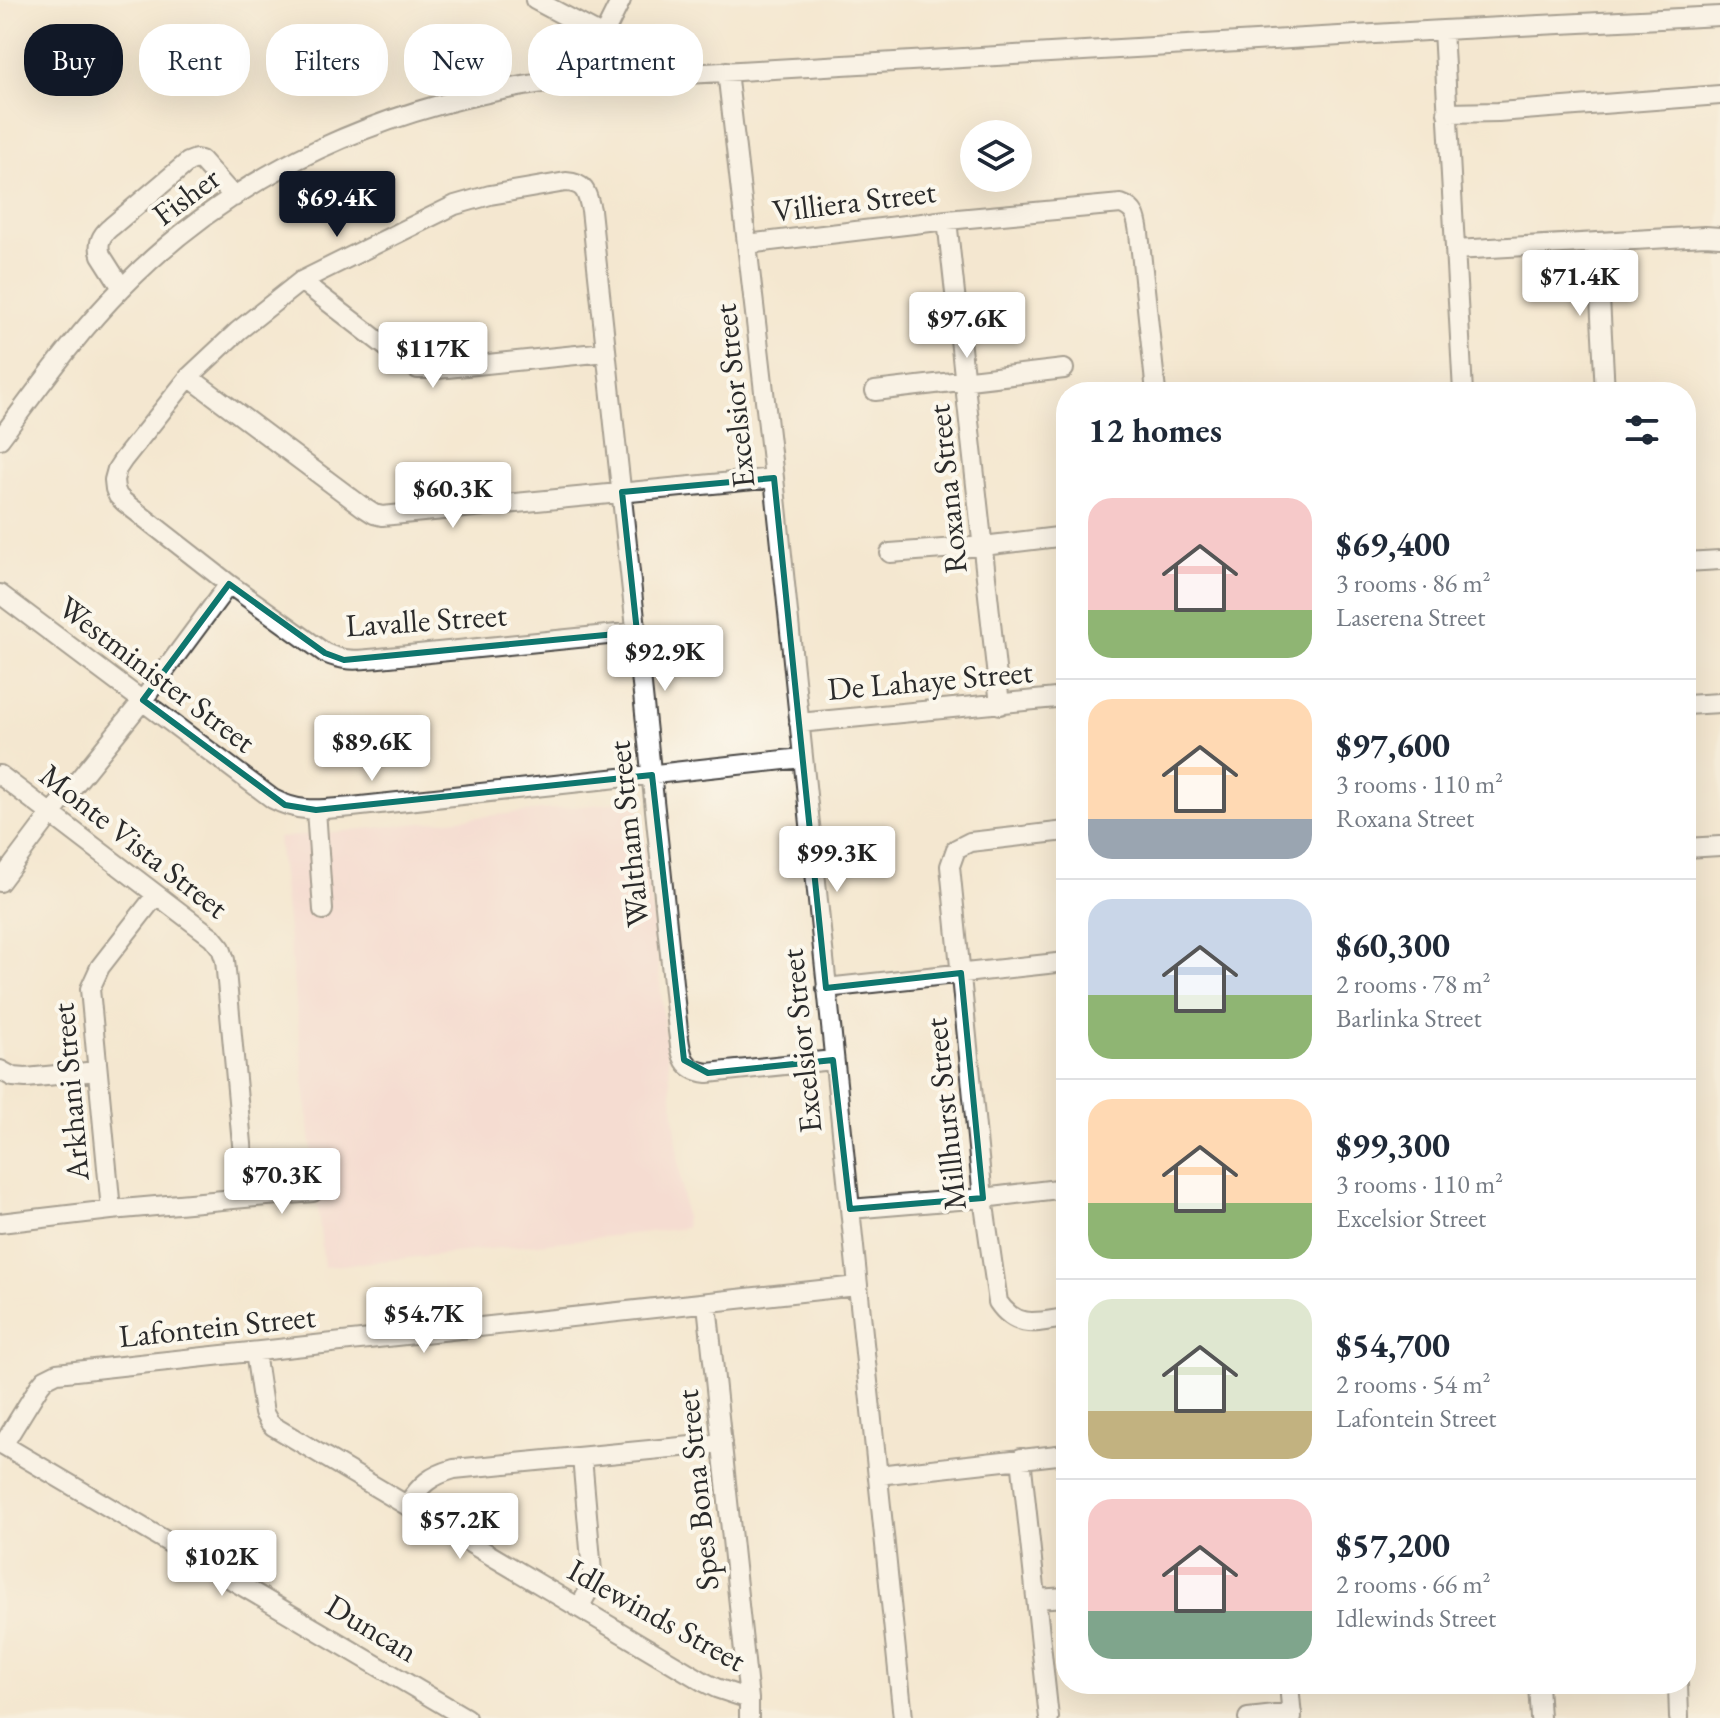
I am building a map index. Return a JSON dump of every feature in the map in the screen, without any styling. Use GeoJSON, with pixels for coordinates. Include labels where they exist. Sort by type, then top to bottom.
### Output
{"type":"FeatureCollection","features":[{"type":"Feature","properties":{"kind":"street"},"geometry":{"type":"LineString","coordinates":[[535,0],[580,24]]}},
{"type":"Feature","properties":{"kind":"street"},"geometry":{"type":"LineString","coordinates":[[609,24],[621,0]]}},
{"type":"Feature","properties":{"kind":"street","name":"Fisher"},"geometry":{"type":"LineString","coordinates":[[703,73],[1720,16]]}},
{"type":"Feature","properties":{"kind":"street"},"geometry":{"type":"LineString","coordinates":[[1443,30],[1462,382]]}},
{"type":"Feature","properties":{"kind":"street","name":"Excelsior Street"},"geometry":{"type":"LineString","coordinates":[[727,71],[774,478],[903,1718]]}},
{"type":"Feature","properties":{"kind":"street","name":"Fisher"},"geometry":{"type":"LineString","coordinates":[[0,439],[122,288],[184,233],[249,186],[335,140],[402,115],[463,98],[528,86]]}},
{"type":"Feature","properties":{"kind":"street"},"geometry":{"type":"LineString","coordinates":[[1447,113],[1720,95]]}},
{"type":"Feature","properties":{"kind":"street"},"geometry":{"type":"LineString","coordinates":[[122,288],[101,255],[102,236],[188,162],[196,159],[205,163],[234,197]]}},
{"type":"Feature","properties":{"kind":"street","name":"Waltham Street"},"geometry":{"type":"LineString","coordinates":[[301,281],[439,211],[470,200],[571,182],[584,189],[591,210],[678,1031],[684,1060],[692,1069],[708,1073],[833,1060]]}},
{"type":"Feature","properties":{"kind":"street","name":"Villiera Street"},"geometry":{"type":"LineString","coordinates":[[747,244],[947,220],[1121,204],[1137,217],[1155,382]]}},
{"type":"Feature","properties":{"kind":"street","name":"Roxana Street"},"geometry":{"type":"LineString","coordinates":[[947,220],[1000,705]]}},
{"type":"Feature","properties":{"kind":"street"},"geometry":{"type":"LineString","coordinates":[[1455,250],[1720,237]]}},
{"type":"Feature","properties":{"kind":"street"},"geometry":{"type":"LineString","coordinates":[[1597,242],[1604,382]]}},
{"type":"Feature","properties":{"kind":"street"},"geometry":{"type":"LineString","coordinates":[[606,352],[418,369],[301,281],[238,331],[189,377],[374,514],[395,515],[774,478]]}},
{"type":"Feature","properties":{"kind":"street"},"geometry":{"type":"LineString","coordinates":[[875,391],[1064,369]]}},
{"type":"Feature","properties":{"kind":"street","name":"Lavalle Street"},"geometry":{"type":"LineString","coordinates":[[189,377],[117,469],[114,480],[118,496],[229,584],[325,653],[344,660],[379,658],[637,632]]}},
{"type":"Feature","properties":{"kind":"street"},"geometry":{"type":"LineString","coordinates":[[890,553],[1056,537]]}},
{"type":"Feature","properties":{"kind":"street"},"geometry":{"type":"LineString","coordinates":[[1696,561],[1720,560]]}},
{"type":"Feature","properties":{"kind":"street"},"geometry":{"type":"LineString","coordinates":[[0,882],[143,700],[229,584]]}},
{"type":"Feature","properties":{"kind":"street","name":"Westminister Street"},"geometry":{"type":"LineString","coordinates":[[0,594],[273,799],[293,808],[316,810],[802,758]]}},
{"type":"Feature","properties":{"kind":"street","name":"De Lahaye Street"},"geometry":{"type":"LineString","coordinates":[[799,723],[1056,698]]}},
{"type":"Feature","properties":{"kind":"street"},"geometry":{"type":"LineString","coordinates":[[1696,704],[1720,703]]}},
{"type":"Feature","properties":{"kind":"street","name":"Monte Vista Street"},"geometry":{"type":"LineString","coordinates":[[0,775],[217,942],[224,954],[247,1198]]}},
{"type":"Feature","properties":{"kind":"street"},"geometry":{"type":"LineString","coordinates":[[316,810],[323,910]]}},
{"type":"Feature","properties":{"kind":"street","name":"Millhurst Street"},"geometry":{"type":"LineString","coordinates":[[1056,832],[983,839],[961,845],[950,861],[983,1198],[998,1302],[1014,1319],[1033,1323],[1056,1320]]}},
{"type":"Feature","properties":{"kind":"street"},"geometry":{"type":"LineString","coordinates":[[1696,847],[1720,846]]}},
{"type":"Feature","properties":{"kind":"street","name":"Arkhani Street"},"geometry":{"type":"LineString","coordinates":[[111,1210],[90,996],[92,981],[156,895]]}},
{"type":"Feature","properties":{"kind":"street"},"geometry":{"type":"LineString","coordinates":[[826,988],[1056,963]]}},
{"type":"Feature","properties":{"kind":"street"},"geometry":{"type":"LineString","coordinates":[[0,1070],[18,1078],[97,1071]]}},
{"type":"Feature","properties":{"kind":"street"},"geometry":{"type":"LineString","coordinates":[[850,1209],[1056,1189]]}},
{"type":"Feature","properties":{"kind":"street"},"geometry":{"type":"LineString","coordinates":[[0,1223],[313,1192]]}},
{"type":"Feature","properties":{"kind":"street","name":"Lafontein Street"},"geometry":{"type":"LineString","coordinates":[[2,1444],[40,1385],[57,1373],[857,1286]]}},
{"type":"Feature","properties":{"kind":"street","name":"Spes Bona Street"},"geometry":{"type":"LineString","coordinates":[[707,1304],[749,1718]]}},
{"type":"Feature","properties":{"kind":"street","name":"Idlewinds Street"},"geometry":{"type":"LineString","coordinates":[[255,1352],[264,1413],[269,1422],[704,1682],[749,1699]]}},
{"type":"Feature","properties":{"kind":"street"},"geometry":{"type":"LineString","coordinates":[[407,1505],[424,1483],[454,1469],[722,1443]]}},
{"type":"Feature","properties":{"kind":"street","name":"Duncan"},"geometry":{"type":"LineString","coordinates":[[2,1444],[466,1718]]}},
{"type":"Feature","properties":{"kind":"street"},"geometry":{"type":"LineString","coordinates":[[878,1475],[1056,1455]]}},
{"type":"Feature","properties":{"kind":"street"},"geometry":{"type":"LineString","coordinates":[[579,1608],[590,1588],[592,1572],[582,1457]]}},
{"type":"Feature","properties":{"kind":"street"},"geometry":{"type":"LineString","coordinates":[[1021,1458],[1049,1718]]}},
{"type":"Feature","properties":{"kind":"street"},"geometry":{"type":"LineString","coordinates":[[1037,1599],[1056,1598]]}},
{"type":"Feature","properties":{"kind":"street"},"geometry":{"type":"LineString","coordinates":[[1248,1718],[1292,1715],[1290,1694]]}},
{"type":"Feature","properties":{"kind":"street"},"geometry":{"type":"LineString","coordinates":[[1539,1694],[1540,1718]]}},
{"type":"Feature","properties":{"kind":"street"},"geometry":{"type":"LineString","coordinates":[[1678,1694],[1679,1718]]}},
{"type":"Feature","properties":{"kind":"highlighted area"},"geometry":{"type":"Polygon","coordinates":[[[774,478],[826,988],[961,973],[983,1198],[850,1209],[833,1060],[708,1073],[684,1060],[652,775],[316,810],[285,805],[143,700],[229,584],[325,653],[344,660],[637,632],[622,492],[774,478]]]}},
{"type":"Feature","properties":{"kind":"shaded area"},"geometry":{"type":"Polygon","coordinates":[[[628,801],[642,812],[686,1228],[324,1267],[278,838],[628,801]]]}}]}
